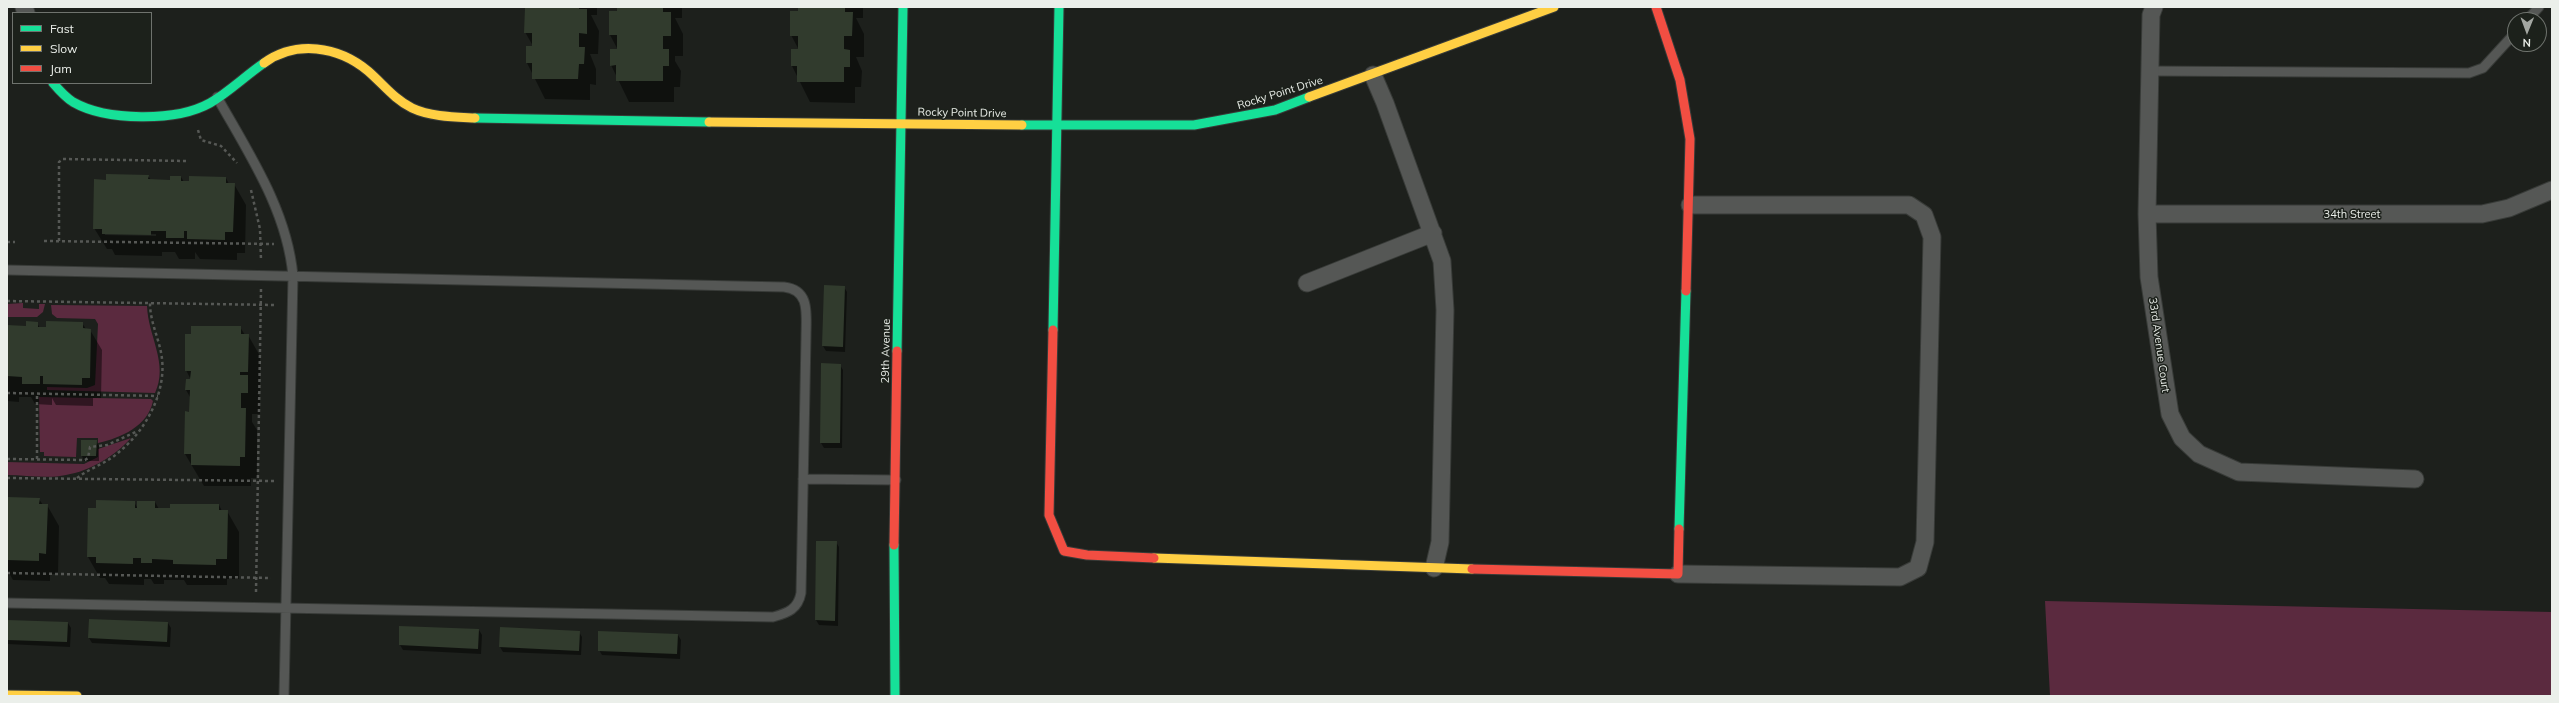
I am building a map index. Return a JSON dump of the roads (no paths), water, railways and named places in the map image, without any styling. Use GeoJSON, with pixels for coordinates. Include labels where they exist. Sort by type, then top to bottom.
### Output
{"type":"FeatureCollection","features":[{"type":"Feature","properties":{"kind":"street","name":"29th Avenue"},"geometry":{"type":"LineString","coordinates":[[895,696],[893,628],[903,7]]}},
{"type":"Feature","properties":{"kind":"street"},"geometry":{"type":"LineString","coordinates":[[1059,7],[1058,126],[1049,515],[1064,551],[1087,555],[1434,568],[1678,574],[1900,577],[1918,568],[1925,542],[1932,237],[1924,215],[1909,205],[1690,205]]}},
{"type":"Feature","properties":{"kind":"street","name":"Rocky Point Drive"},"geometry":{"type":"LineString","coordinates":[[54,84],[60,92],[78,104],[100,111],[127,114],[174,114],[194,110],[217,97],[277,56],[292,50],[312,48],[326,50],[354,61],[366,70],[397,100],[414,109],[434,115],[496,118],[902,124],[1058,126],[1194,125],[1236,119],[1274,110],[1373,75],[1554,7]]}},
{"type":"Feature","properties":{"kind":"street"},"geometry":{"type":"LineString","coordinates":[[1656,7],[1680,80],[1690,139],[1690,205],[1678,574]]}},
{"type":"Feature","properties":{"kind":"street","name":"33rd Avenue Court"},"geometry":{"type":"LineString","coordinates":[[2154,7],[2151,15],[2148,71],[2147,214],[2149,277],[2170,414],[2182,438],[2199,454],[2240,472],[2415,479]]}},
{"type":"Feature","properties":{"kind":"street"},"geometry":{"type":"LineString","coordinates":[[1373,75],[1385,103],[1442,261],[1445,310],[1440,542],[1434,568]]}},
{"type":"Feature","properties":{"kind":"street","name":"34th Street"},"geometry":{"type":"LineString","coordinates":[[2147,214],[2482,214],[2551,194]]}},
{"type":"Feature","properties":{"kind":"street"},"geometry":{"type":"LineString","coordinates":[[1307,283],[1433,233]]}},
{"type":"Feature","properties":{"kind":"street"},"geometry":{"type":"LineString","coordinates":[[7,695],[77,696]]}},
{"type":"Feature","properties":{"kind":"lane"},"geometry":{"type":"LineString","coordinates":[[2148,71],[2469,73],[2483,68],[2507,42]]}},
{"type":"Feature","properties":{"kind":"lane"},"geometry":{"type":"LineString","coordinates":[[217,97],[273,198],[291,249],[293,276],[284,696]]}},
{"type":"Feature","properties":{"kind":"lane"},"geometry":{"type":"LineString","coordinates":[[7,270],[608,281],[795,288],[802,294],[806,308],[799,603],[789,613],[773,617],[7,603]]}},
{"type":"Feature","properties":{"kind":"lane"},"geometry":{"type":"LineString","coordinates":[[803,479],[896,480]]}}]}
